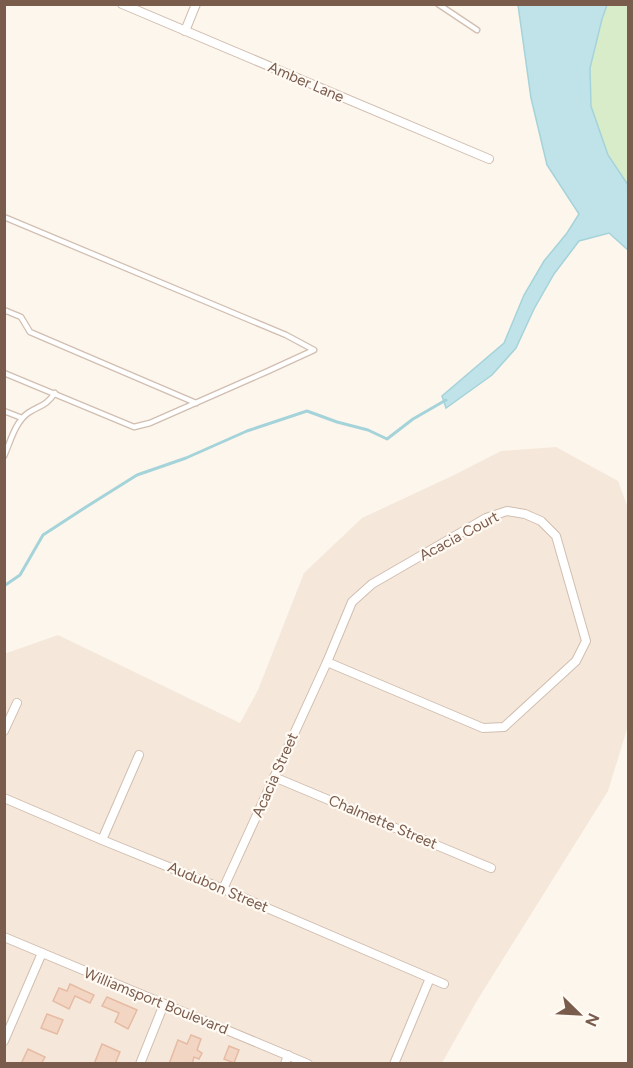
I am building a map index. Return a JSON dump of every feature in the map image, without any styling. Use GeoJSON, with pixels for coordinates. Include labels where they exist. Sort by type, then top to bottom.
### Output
{"type":"FeatureCollection","features":[{"type":"Feature","properties":{"kind":"street","name":"Amber Lane"},"geometry":{"type":"LineString","coordinates":[[122,4],[489,159]]}},
{"type":"Feature","properties":{"kind":"street"},"geometry":{"type":"LineString","coordinates":[[185,31],[196,4]]}},
{"type":"Feature","properties":{"kind":"street","name":"Acacia Court"},"geometry":{"type":"LineString","coordinates":[[507,511],[525,514],[541,521],[556,536],[586,641],[576,661],[504,727],[483,728],[327,662],[352,602],[372,584],[486,518],[507,511]]}},
{"type":"Feature","properties":{"kind":"street","name":"Acacia Street"},"geometry":{"type":"LineString","coordinates":[[224,889],[327,662]]}},
{"type":"Feature","properties":{"kind":"street"},"geometry":{"type":"LineString","coordinates":[[4,731],[17,703]]}},
{"type":"Feature","properties":{"kind":"street"},"geometry":{"type":"LineString","coordinates":[[102,840],[139,755]]}},
{"type":"Feature","properties":{"kind":"street","name":"Chalmette Street"},"geometry":{"type":"LineString","coordinates":[[274,777],[491,868]]}},
{"type":"Feature","properties":{"kind":"street","name":"Audubon Street"},"geometry":{"type":"LineString","coordinates":[[4,798],[224,889],[444,984]]}},
{"type":"Feature","properties":{"kind":"street","name":"Williamsport Boulevard"},"geometry":{"type":"LineString","coordinates":[[4,937],[164,1004],[286,1059],[308,1064]]}},
{"type":"Feature","properties":{"kind":"street"},"geometry":{"type":"LineString","coordinates":[[4,1041],[42,953]]}},
{"type":"Feature","properties":{"kind":"street"},"geometry":{"type":"LineString","coordinates":[[394,1064],[430,978]]}},
{"type":"Feature","properties":{"kind":"street"},"geometry":{"type":"LineString","coordinates":[[140,1064],[164,1004]]}},
{"type":"Feature","properties":{"kind":"lane"},"geometry":{"type":"LineString","coordinates":[[438,4],[477,30]]}},
{"type":"Feature","properties":{"kind":"lane"},"geometry":{"type":"LineString","coordinates":[[4,217],[315,350],[150,423],[134,427],[4,373]]}},
{"type":"Feature","properties":{"kind":"lane"},"geometry":{"type":"LineString","coordinates":[[4,310],[21,317],[30,332],[196,403]]}},
{"type":"Feature","properties":{"kind":"lane"},"geometry":{"type":"LineString","coordinates":[[4,456],[22,418],[48,403],[55,393]]}},
{"type":"Feature","properties":{"kind":"lane"},"geometry":{"type":"LineString","coordinates":[[4,411],[22,418]]}},
{"type":"Feature","properties":{"kind":"shaded area"},"geometry":{"type":"Polygon","coordinates":[[[556,447],[618,481],[628,508],[628,726],[608,791],[478,999],[442,1063],[5,1063],[4,654],[58,635],[240,723],[258,690],[304,573],[362,518],[501,451],[556,447]]]}},
{"type":"Feature","properties":{"kind":"green space"},"geometry":{"type":"Polygon","coordinates":[[[607,5],[628,5],[628,185],[608,155],[591,106],[590,68],[607,5]]]}},
{"type":"Feature","properties":{"kind":"water"},"geometry":{"type":"Polygon","coordinates":[[[518,5],[607,5],[590,68],[591,106],[608,155],[628,185],[628,250],[609,233],[579,241],[554,274],[534,309],[516,348],[492,375],[446,408],[442,396],[504,343],[524,295],[544,261],[579,214],[547,165],[531,98],[518,5]]]}},
{"type":"Feature","properties":{"kind":"building"},"geometry":{"type":"Polygon","coordinates":[[[70,984],[94,995],[90,1003],[75,996],[69,1009],[53,1001],[59,988],[67,991],[70,984]]]}},
{"type":"Feature","properties":{"kind":"building"},"geometry":{"type":"Polygon","coordinates":[[[107,997],[137,1010],[128,1029],[115,1022],[119,1013],[102,1006],[107,997]]]}},
{"type":"Feature","properties":{"kind":"building"},"geometry":{"type":"Polygon","coordinates":[[[47,1014],[63,1020],[57,1034],[41,1028],[47,1014]]]}},
{"type":"Feature","properties":{"kind":"building"},"geometry":{"type":"Polygon","coordinates":[[[191,1035],[201,1039],[197,1050],[202,1053],[199,1059],[194,1057],[192,1064],[169,1064],[178,1040],[187,1044],[191,1035]]]}},
{"type":"Feature","properties":{"kind":"building"},"geometry":{"type":"Polygon","coordinates":[[[102,1044],[120,1052],[115,1064],[94,1064],[102,1044]]]}},
{"type":"Feature","properties":{"kind":"building"},"geometry":{"type":"Polygon","coordinates":[[[229,1046],[239,1050],[234,1063],[224,1059],[229,1046]]]}},
{"type":"Feature","properties":{"kind":"building"},"geometry":{"type":"Polygon","coordinates":[[[28,1049],[45,1057],[41,1064],[21,1064],[28,1049]]]}},
{"type":"Feature","properties":{"kind":"waterway"},"geometry":{"type":"LineString","coordinates":[[4,586],[20,575],[43,535],[137,475],[186,458],[247,431],[307,411],[368,430],[387,439],[413,419],[446,400]]}}]}
